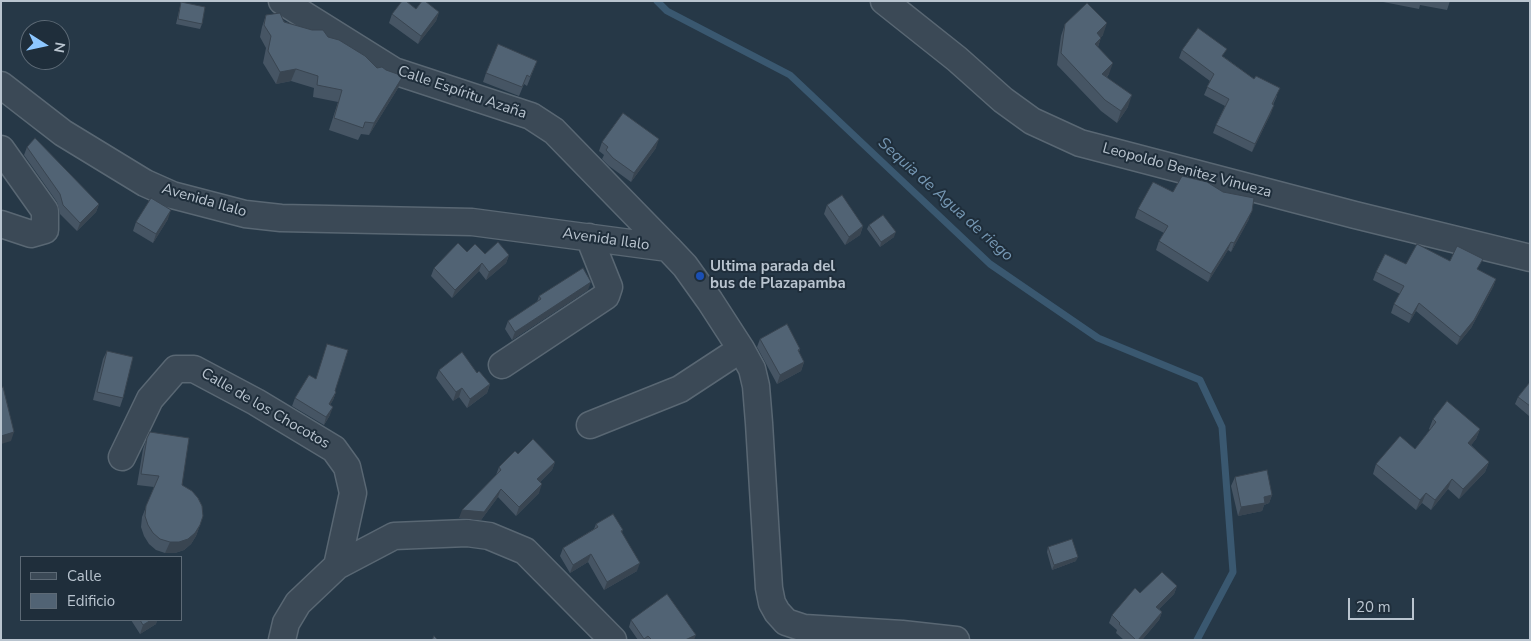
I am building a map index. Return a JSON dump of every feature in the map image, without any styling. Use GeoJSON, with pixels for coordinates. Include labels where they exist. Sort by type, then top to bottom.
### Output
{"type":"FeatureCollection","features":[{"type":"Feature","properties":{"kind":"street","name":"Calle Espíritu Azaña"},"geometry":{"type":"LineString","coordinates":[[282,1],[394,71],[531,116],[554,131],[668,248]]}},
{"type":"Feature","properties":{"kind":"street","name":"Leopoldo Benitez Vinueza"},"geometry":{"type":"LineString","coordinates":[[884,1],[957,59],[1003,100],[1032,121],[1080,142],[1355,215],[1530,258]]}},
{"type":"Feature","properties":{"kind":"street","name":"Avenida Ilalo"},"geometry":{"type":"LineString","coordinates":[[1,85],[63,133],[145,183],[172,195],[245,214],[281,218],[472,222],[668,248],[685,266],[741,349],[752,369],[756,386],[769,588],[772,603],[786,622],[785,633],[817,630],[902,634],[956,640]]}},
{"type":"Feature","properties":{"kind":"street"},"geometry":{"type":"LineString","coordinates":[[1,149],[45,211],[45,230],[31,234],[1,224]]}},
{"type":"Feature","properties":{"kind":"street"},"geometry":{"type":"LineString","coordinates":[[502,365],[606,296],[609,287],[589,237]]}},
{"type":"Feature","properties":{"kind":"street"},"geometry":{"type":"LineString","coordinates":[[590,425],[680,389],[741,349]]}},
{"type":"Feature","properties":{"kind":"street","name":"Calle de los Chocotos"},"geometry":{"type":"LineString","coordinates":[[122,457],[150,399],[176,369],[194,369],[256,402],[334,449],[347,467],[352,493],[337,566]]}},
{"type":"Feature","properties":{"kind":"street"},"geometry":{"type":"LineString","coordinates":[[282,640],[286,623],[298,603],[337,566],[394,536],[467,533],[489,536],[525,550],[613,640]]}},
{"type":"Feature","properties":{"kind":"building"},"geometry":{"type":"Polygon","coordinates":[[[402,1],[406,1],[416,9],[422,1],[425,1],[439,12],[421,36],[392,14],[402,1]]]}},
{"type":"Feature","properties":{"kind":"building"},"geometry":{"type":"Polygon","coordinates":[[[181,2],[205,7],[202,24],[178,19],[181,2]]]}},
{"type":"Feature","properties":{"kind":"building"},"geometry":{"type":"Polygon","coordinates":[[[1087,3],[1107,23],[1097,33],[1101,38],[1095,44],[1113,63],[1102,74],[1132,95],[1121,111],[1105,100],[1061,53],[1065,24],[1087,3]]]}},
{"type":"Feature","properties":{"kind":"building"},"geometry":{"type":"Polygon","coordinates":[[[280,13],[284,22],[312,30],[323,30],[328,37],[339,40],[365,56],[377,68],[382,67],[403,76],[374,123],[365,122],[363,128],[334,118],[342,90],[317,85],[318,76],[296,69],[280,72],[268,51],[271,36],[264,25],[266,15],[280,13]]]}},
{"type":"Feature","properties":{"kind":"building"},"geometry":{"type":"Polygon","coordinates":[[[1198,28],[1227,49],[1222,56],[1254,79],[1256,76],[1280,88],[1255,144],[1216,125],[1229,99],[1207,87],[1214,74],[1182,50],[1198,28]]]}},
{"type":"Feature","properties":{"kind":"building"},"geometry":{"type":"Polygon","coordinates":[[[498,44],[537,61],[530,77],[527,75],[522,87],[486,73],[498,44]]]}},
{"type":"Feature","properties":{"kind":"building"},"geometry":{"type":"Polygon","coordinates":[[[623,113],[659,139],[634,173],[613,158],[606,150],[608,147],[602,142],[623,113]]]}},
{"type":"Feature","properties":{"kind":"building"},"geometry":{"type":"Polygon","coordinates":[[[35,138],[99,204],[80,223],[63,205],[60,194],[27,147],[35,138]]]}},
{"type":"Feature","properties":{"kind":"building"},"geometry":{"type":"Polygon","coordinates":[[[1182,176],[1207,182],[1223,192],[1254,198],[1252,211],[1234,243],[1231,242],[1211,274],[1159,241],[1168,226],[1138,209],[1153,182],[1173,192],[1182,176]]]}},
{"type":"Feature","properties":{"kind":"building"},"geometry":{"type":"Polygon","coordinates":[[[842,195],[863,226],[849,237],[827,205],[842,195]]]}},
{"type":"Feature","properties":{"kind":"building"},"geometry":{"type":"Polygon","coordinates":[[[151,198],[171,210],[156,234],[136,222],[151,198]]]}},
{"type":"Feature","properties":{"kind":"building"},"geometry":{"type":"Polygon","coordinates":[[[883,215],[896,232],[881,242],[869,225],[883,215]]]}},
{"type":"Feature","properties":{"kind":"building"},"geometry":{"type":"Polygon","coordinates":[[[498,242],[509,255],[489,272],[482,263],[455,290],[434,268],[458,243],[467,252],[475,244],[485,254],[498,242]]]}},
{"type":"Feature","properties":{"kind":"building"},"geometry":{"type":"Polygon","coordinates":[[[1417,244],[1450,261],[1457,246],[1483,259],[1477,269],[1496,279],[1474,320],[1460,337],[1419,303],[1412,315],[1394,304],[1404,286],[1376,272],[1385,254],[1406,264],[1417,244]]]}},
{"type":"Feature","properties":{"kind":"building"},"geometry":{"type":"Polygon","coordinates":[[[583,268],[591,282],[515,332],[508,321],[541,299],[539,296],[583,268]]]}},
{"type":"Feature","properties":{"kind":"building"},"geometry":{"type":"Polygon","coordinates":[[[787,324],[800,349],[798,350],[804,362],[780,375],[760,339],[787,324]]]}},
{"type":"Feature","properties":{"kind":"building"},"geometry":{"type":"Polygon","coordinates":[[[327,344],[348,350],[336,392],[329,404],[333,407],[326,417],[295,398],[309,375],[316,379],[327,344]]]}},
{"type":"Feature","properties":{"kind":"building"},"geometry":{"type":"Polygon","coordinates":[[[107,351],[133,357],[123,398],[97,392],[107,351]]]}},
{"type":"Feature","properties":{"kind":"building"},"geometry":{"type":"Polygon","coordinates":[[[462,352],[477,373],[479,371],[490,384],[470,399],[462,388],[456,392],[439,370],[462,352]]]}},
{"type":"Feature","properties":{"kind":"building"},"geometry":{"type":"Polygon","coordinates":[[[1530,382],[1530,406],[1518,397],[1530,382]]]}},
{"type":"Feature","properties":{"kind":"building"},"geometry":{"type":"Polygon","coordinates":[[[3,387],[14,432],[1,436],[1,388],[3,387]]]}},
{"type":"Feature","properties":{"kind":"building"},"geometry":{"type":"Polygon","coordinates":[[[1447,401],[1480,429],[1468,443],[1489,462],[1463,489],[1452,479],[1435,500],[1426,493],[1420,500],[1376,464],[1400,436],[1415,449],[1436,422],[1433,419],[1447,401]]]}},
{"type":"Feature","properties":{"kind":"building"},"geometry":{"type":"Polygon","coordinates":[[[150,432],[189,438],[182,485],[192,491],[198,498],[202,506],[203,516],[195,533],[188,539],[179,542],[160,539],[153,533],[145,516],[146,506],[159,476],[141,474],[147,438],[150,432]]]}},
{"type":"Feature","properties":{"kind":"building"},"geometry":{"type":"Polygon","coordinates":[[[533,439],[555,462],[537,479],[542,484],[519,507],[501,489],[484,512],[462,510],[501,470],[499,467],[515,451],[518,454],[533,439]]]}},
{"type":"Feature","properties":{"kind":"building"},"geometry":{"type":"Polygon","coordinates":[[[1267,470],[1272,495],[1264,497],[1265,503],[1241,507],[1235,477],[1267,470]]]}},
{"type":"Feature","properties":{"kind":"building"},"geometry":{"type":"Polygon","coordinates":[[[613,514],[640,563],[607,582],[591,554],[573,565],[563,548],[598,527],[596,524],[613,514]]]}},
{"type":"Feature","properties":{"kind":"building"},"geometry":{"type":"Polygon","coordinates":[[[1072,539],[1078,557],[1054,565],[1048,547],[1072,539]]]}},
{"type":"Feature","properties":{"kind":"building"},"geometry":{"type":"Polygon","coordinates":[[[1162,572],[1177,586],[1156,607],[1162,612],[1136,640],[1112,615],[1135,588],[1140,593],[1162,572]]]}},
{"type":"Feature","properties":{"kind":"building"},"geometry":{"type":"Polygon","coordinates":[[[667,594],[696,635],[685,640],[652,640],[648,636],[644,639],[631,620],[667,594]]]}},
{"type":"Feature","properties":{"kind":"building"},"geometry":{"type":"Polygon","coordinates":[[[141,621],[149,621],[143,625],[141,621]]]}},
{"type":"Feature","properties":{"kind":"waterway","name":"Sequia de Agua de riego"},"geometry":{"type":"LineString","coordinates":[[657,1],[667,11],[790,75],[990,264],[1098,338],[1200,380],[1222,427],[1233,572],[1197,640]]}},
{"type":"Feature","properties":{"kind":"place","name":"Ultima parada del bus de Plazapamba"},"geometry":{"type":"Point","coordinates":[700,276]}}]}
